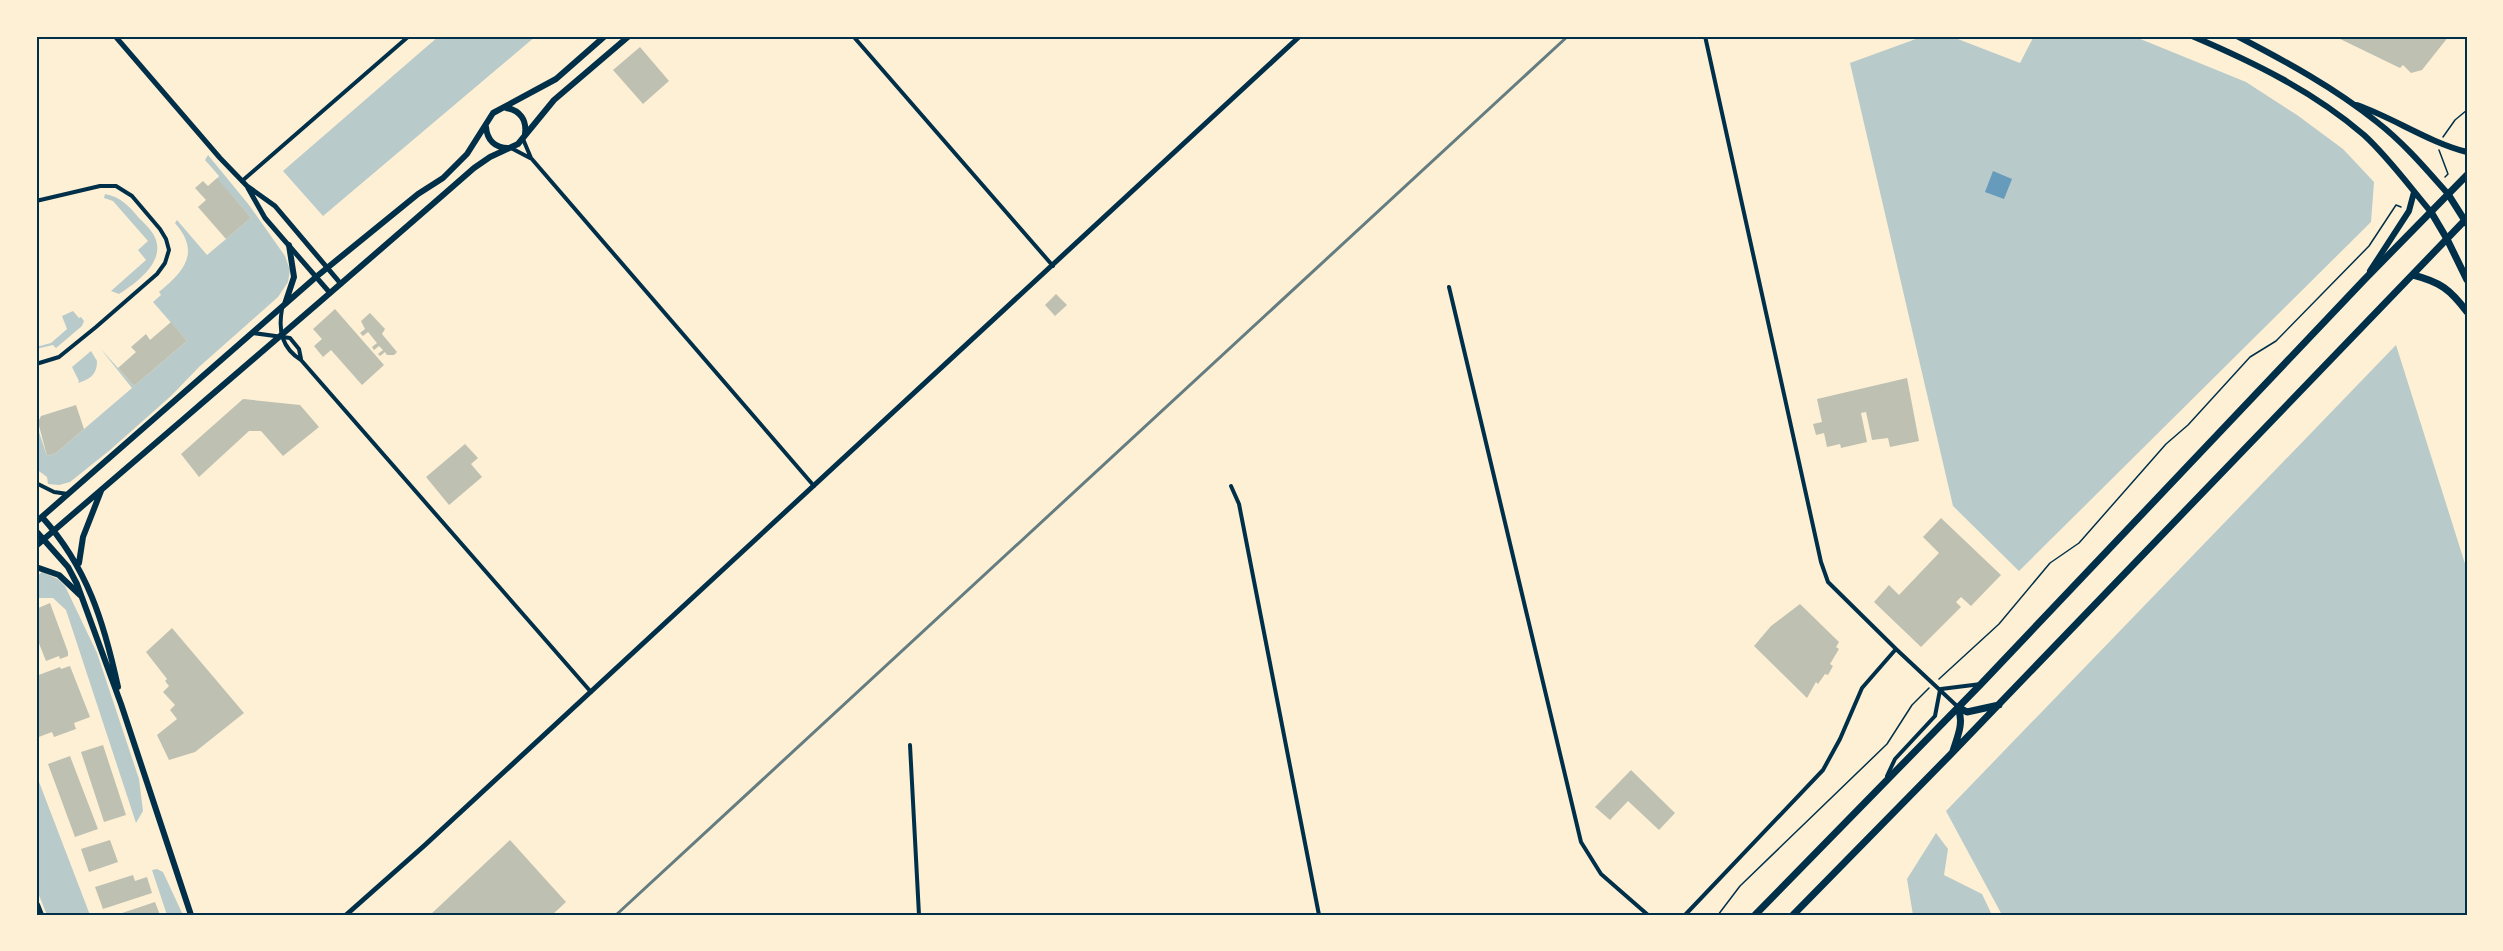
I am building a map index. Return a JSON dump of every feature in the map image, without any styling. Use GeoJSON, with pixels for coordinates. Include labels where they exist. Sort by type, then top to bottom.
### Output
{"type":"FeatureCollection","features":[{"type":"Feature","properties":{"kind":"highway"},"geometry":{"type":"LineString","coordinates":[[36,905],[40,915]]}},
{"type":"Feature","properties":{"kind":"main road"},"geometry":{"type":"LineString","coordinates":[[36,522],[316,277],[418,194],[443,178],[467,154],[494,113],[556,79],[605,36]]}},
{"type":"Feature","properties":{"kind":"main road"},"geometry":{"type":"LineString","coordinates":[[36,546],[102,487],[283,336],[474,168],[510,148],[524,137],[543,111],[565,89],[628,36]]}},
{"type":"Feature","properties":{"kind":"main road"},"geometry":{"type":"LineString","coordinates":[[2192,36],[2244,58],[2302,89],[2363,134],[2383,153],[2431,212],[2467,280]]}},
{"type":"Feature","properties":{"kind":"main road"},"geometry":{"type":"LineString","coordinates":[[1793,915],[2466,221],[2448,194],[2415,156],[2378,123],[2301,71],[2237,36]]}},
{"type":"Feature","properties":{"kind":"main road"},"geometry":{"type":"LineString","coordinates":[[2350,103],[2383,114],[2404,126],[2467,152]]}},
{"type":"Feature","properties":{"kind":"main road"},"geometry":{"type":"LineString","coordinates":[[505,108],[515,110],[523,117],[526,126],[524,137]]}},
{"type":"Feature","properties":{"kind":"main road"},"geometry":{"type":"LineString","coordinates":[[486,125],[487,135],[491,142],[500,147],[510,148]]}},
{"type":"Feature","properties":{"kind":"main road"},"geometry":{"type":"LineString","coordinates":[[1755,915],[1886,778],[1981,684],[2364,280],[2467,175]]}},
{"type":"Feature","properties":{"kind":"main road"},"geometry":{"type":"LineString","coordinates":[[2364,280],[2409,211],[2414,192]]}},
{"type":"Feature","properties":{"kind":"main road"},"geometry":{"type":"LineString","coordinates":[[284,306],[294,277],[289,245]]}},
{"type":"Feature","properties":{"kind":"main road"},"geometry":{"type":"LineString","coordinates":[[2412,275],[2435,281],[2446,288],[2467,312]]}},
{"type":"Feature","properties":{"kind":"main road"},"geometry":{"type":"LineString","coordinates":[[102,487],[89,516],[79,556],[80,567],[109,650],[121,704]]}},
{"type":"Feature","properties":{"kind":"main road"},"geometry":{"type":"LineString","coordinates":[[42,517],[80,567]]}},
{"type":"Feature","properties":{"kind":"main road"},"geometry":{"type":"LineString","coordinates":[[36,531],[68,567],[82,598],[121,704],[191,915]]}},
{"type":"Feature","properties":{"kind":"main road"},"geometry":{"type":"LineString","coordinates":[[36,567],[58,574],[82,598]]}},
{"type":"Feature","properties":{"kind":"main road"},"geometry":{"type":"LineString","coordinates":[[1958,707],[1967,712],[1999,705]]}},
{"type":"Feature","properties":{"kind":"main road"},"geometry":{"type":"LineString","coordinates":[[1951,754],[1961,726],[1962,717],[1958,707]]}},
{"type":"Feature","properties":{"kind":"street"},"geometry":{"type":"LineString","coordinates":[[115,36],[211,149],[247,186],[275,206],[341,284]]}},
{"type":"Feature","properties":{"kind":"street"},"geometry":{"type":"LineString","coordinates":[[242,181],[409,36]]}},
{"type":"Feature","properties":{"kind":"street"},"geometry":{"type":"LineString","coordinates":[[853,36],[1053,266]]}},
{"type":"Feature","properties":{"kind":"street"},"geometry":{"type":"LineString","coordinates":[[346,915],[591,692],[1300,36]]}},
{"type":"Feature","properties":{"kind":"street"},"geometry":{"type":"LineString","coordinates":[[1706,36],[1821,562],[1828,582],[1896,650],[1958,707]]}},
{"type":"Feature","properties":{"kind":"street"},"geometry":{"type":"LineString","coordinates":[[524,137],[531,158],[814,486]]}},
{"type":"Feature","properties":{"kind":"street"},"geometry":{"type":"LineString","coordinates":[[510,148],[531,158]]}},
{"type":"Feature","properties":{"kind":"street"},"geometry":{"type":"LineString","coordinates":[[36,201],[102,185],[116,186],[132,196],[160,228],[169,250],[165,263],[157,274],[96,327],[62,355],[36,364]]}},
{"type":"Feature","properties":{"kind":"street"},"geometry":{"type":"LineString","coordinates":[[247,186],[265,218],[330,293]]}},
{"type":"Feature","properties":{"kind":"street"},"geometry":{"type":"LineString","coordinates":[[1449,287],[1581,842],[1601,874],[1648,915]]}},
{"type":"Feature","properties":{"kind":"street"},"geometry":{"type":"LineString","coordinates":[[284,306],[280,326],[283,344],[301,360],[591,692]]}},
{"type":"Feature","properties":{"kind":"street"},"geometry":{"type":"LineString","coordinates":[[253,333],[290,338],[299,349],[301,360]]}},
{"type":"Feature","properties":{"kind":"street"},"geometry":{"type":"LineString","coordinates":[[36,483],[54,492],[68,494]]}},
{"type":"Feature","properties":{"kind":"street"},"geometry":{"type":"LineString","coordinates":[[1231,486],[1239,501],[1319,915]]}},
{"type":"Feature","properties":{"kind":"street"},"geometry":{"type":"LineString","coordinates":[[36,511],[42,517]]}},
{"type":"Feature","properties":{"kind":"street"},"geometry":{"type":"LineString","coordinates":[[1685,915],[1823,770],[1840,739],[1862,688],[1896,650]]}},
{"type":"Feature","properties":{"kind":"street"},"geometry":{"type":"LineString","coordinates":[[1940,690],[1981,684]]}},
{"type":"Feature","properties":{"kind":"street"},"geometry":{"type":"LineString","coordinates":[[1886,778],[1895,759],[1935,716],[1940,690]]}},
{"type":"Feature","properties":{"kind":"street"},"geometry":{"type":"LineString","coordinates":[[910,745],[919,915]]}},
{"type":"Feature","properties":{"kind":"path"},"geometry":{"type":"LineString","coordinates":[[2447,130],[2467,110]]}},
{"type":"Feature","properties":{"kind":"path"},"geometry":{"type":"LineString","coordinates":[[2438,152],[2448,174],[2439,184]]}},
{"type":"Feature","properties":{"kind":"path"},"geometry":{"type":"LineString","coordinates":[[1718,915],[1740,886],[1883,748],[1912,705],[1993,630],[2045,568],[2079,543],[2166,444],[2188,425],[2250,357],[2276,341],[2369,246],[2396,205]]}},
{"type":"Feature","properties":{"kind":"shaded area"},"geometry":{"type":"Polygon","coordinates":[[[439,36],[536,36],[323,216],[283,171],[439,36]]]}},
{"type":"Feature","properties":{"kind":"shaded area"},"geometry":{"type":"Polygon","coordinates":[[[1924,36],[1950,36],[2020,63],[2034,36],[2133,36],[2246,82],[2297,115],[2343,149],[2374,182],[2371,222],[2019,571],[1953,506],[1850,63],[1924,36]]]}},
{"type":"Feature","properties":{"kind":"shaded area"},"geometry":{"type":"Polygon","coordinates":[[[208,155],[249,205],[285,256],[290,270],[288,282],[278,297],[110,450],[70,482],[59,485],[48,484],[47,477],[36,469],[36,423],[47,456],[56,453],[132,388],[100,348],[134,386],[187,341],[153,302],[161,295],[159,292],[176,277],[186,261],[187,243],[175,223],[177,220],[207,255],[251,218],[217,179],[219,176],[205,160],[208,155]]]}},
{"type":"Feature","properties":{"kind":"shaded area"},"geometry":{"type":"Polygon","coordinates":[[[105,194],[120,200],[132,210],[149,228],[156,240],[156,257],[152,265],[133,285],[119,294],[111,291],[146,260],[138,250],[148,241],[113,201],[104,198],[105,194]]]}},
{"type":"Feature","properties":{"kind":"shaded area"},"geometry":{"type":"Polygon","coordinates":[[[73,311],[84,321],[82,326],[56,348],[53,345],[36,349],[36,347],[51,343],[67,329],[62,316],[73,311]]]}},
{"type":"Feature","properties":{"kind":"shaded area"},"geometry":{"type":"Polygon","coordinates":[[[2396,345],[2467,570],[2467,915],[2002,915],[1946,811],[2396,345]]]}},
{"type":"Feature","properties":{"kind":"shaded area"},"geometry":{"type":"Polygon","coordinates":[[[91,351],[97,361],[96,370],[89,378],[78,383],[72,367],[91,351]]]}},
{"type":"Feature","properties":{"kind":"shaded area"},"geometry":{"type":"Polygon","coordinates":[[[42,572],[58,579],[65,586],[97,653],[139,779],[143,811],[136,823],[66,610],[53,598],[36,598],[36,577],[42,572]]]}},
{"type":"Feature","properties":{"kind":"shaded area"},"geometry":{"type":"Polygon","coordinates":[[[36,774],[90,915],[47,915],[36,888],[36,774]]]}},
{"type":"Feature","properties":{"kind":"shaded area"},"geometry":{"type":"Polygon","coordinates":[[[1936,833],[1948,849],[1944,875],[1982,894],[1992,915],[1913,915],[1907,879],[1936,833]]]}},
{"type":"Feature","properties":{"kind":"shaded area"},"geometry":{"type":"Polygon","coordinates":[[[157,869],[163,872],[183,915],[167,915],[152,870],[157,869]]]}},
{"type":"Feature","properties":{"kind":"water"},"geometry":{"type":"Polygon","coordinates":[[[1993,171],[2012,179],[2004,199],[1985,192],[1993,171]]]}},
{"type":"Feature","properties":{"kind":"building"},"geometry":{"type":"Polygon","coordinates":[[[2334,36],[2449,36],[2422,70],[2411,73],[2403,65],[2400,68],[2334,36]]]}},
{"type":"Feature","properties":{"kind":"building"},"geometry":{"type":"Polygon","coordinates":[[[640,47],[669,81],[643,104],[613,70],[640,47]]]}},
{"type":"Feature","properties":{"kind":"building"},"geometry":{"type":"Polygon","coordinates":[[[217,178],[251,218],[226,239],[198,207],[206,200],[195,188],[203,181],[208,186],[217,178]]]}},
{"type":"Feature","properties":{"kind":"building"},"geometry":{"type":"Polygon","coordinates":[[[1056,294],[1067,305],[1055,316],[1045,305],[1056,294]]]}},
{"type":"Feature","properties":{"kind":"building"},"geometry":{"type":"Polygon","coordinates":[[[335,309],[384,365],[362,385],[331,350],[323,357],[314,346],[322,339],[313,329],[335,309]]]}},
{"type":"Feature","properties":{"kind":"building"},"geometry":{"type":"Polygon","coordinates":[[[370,313],[385,329],[382,334],[397,352],[394,355],[387,355],[385,352],[380,356],[378,354],[383,350],[379,346],[374,350],[372,347],[377,343],[368,332],[363,336],[360,333],[365,329],[361,321],[370,313]]]}},
{"type":"Feature","properties":{"kind":"building"},"geometry":{"type":"Polygon","coordinates":[[[171,322],[187,341],[134,386],[118,368],[136,352],[131,347],[146,334],[150,340],[171,322]]]}},
{"type":"Feature","properties":{"kind":"building"},"geometry":{"type":"Polygon","coordinates":[[[1907,378],[1919,441],[1890,447],[1888,438],[1872,440],[1866,412],[1861,413],[1867,442],[1841,448],[1840,444],[1827,447],[1824,433],[1816,435],[1813,424],[1822,422],[1817,399],[1907,378]]]}},
{"type":"Feature","properties":{"kind":"building"},"geometry":{"type":"Polygon","coordinates":[[[243,399],[300,405],[319,427],[283,456],[261,431],[249,431],[199,477],[181,454],[243,399]]]}},
{"type":"Feature","properties":{"kind":"building"},"geometry":{"type":"Polygon","coordinates":[[[76,405],[84,429],[56,453],[47,456],[38,422],[41,416],[76,405]]]}},
{"type":"Feature","properties":{"kind":"building"},"geometry":{"type":"Polygon","coordinates":[[[465,444],[478,458],[471,464],[482,477],[449,505],[426,477],[465,444]]]}},
{"type":"Feature","properties":{"kind":"building"},"geometry":{"type":"Polygon","coordinates":[[[1941,518],[2001,575],[1971,606],[1961,597],[1956,602],[1961,607],[1921,647],[1874,602],[1889,585],[1899,595],[1939,553],[1923,537],[1941,518]]]}},
{"type":"Feature","properties":{"kind":"building"},"geometry":{"type":"Polygon","coordinates":[[[50,603],[68,656],[60,659],[59,656],[46,661],[36,636],[36,609],[50,603]]]}},
{"type":"Feature","properties":{"kind":"building"},"geometry":{"type":"Polygon","coordinates":[[[1800,604],[1839,642],[1836,647],[1839,649],[1830,664],[1833,666],[1828,675],[1825,674],[1818,684],[1816,682],[1807,698],[1754,646],[1771,626],[1800,604]]]}},
{"type":"Feature","properties":{"kind":"building"},"geometry":{"type":"Polygon","coordinates":[[[172,628],[244,713],[195,752],[169,760],[157,735],[177,719],[170,710],[175,705],[163,692],[169,686],[165,681],[167,679],[146,652],[172,628]]]}},
{"type":"Feature","properties":{"kind":"building"},"geometry":{"type":"Polygon","coordinates":[[[70,666],[90,717],[74,723],[76,729],[54,737],[52,732],[36,738],[36,676],[60,667],[61,669],[70,666]]]}},
{"type":"Feature","properties":{"kind":"building"},"geometry":{"type":"Polygon","coordinates":[[[103,745],[126,815],[104,822],[81,752],[103,745]]]}},
{"type":"Feature","properties":{"kind":"building"},"geometry":{"type":"Polygon","coordinates":[[[70,756],[98,829],[75,837],[48,764],[70,756]]]}},
{"type":"Feature","properties":{"kind":"building"},"geometry":{"type":"Polygon","coordinates":[[[1631,770],[1675,813],[1659,830],[1628,801],[1610,820],[1595,807],[1631,770]]]}},
{"type":"Feature","properties":{"kind":"building"},"geometry":{"type":"Polygon","coordinates":[[[110,840],[118,862],[89,872],[81,849],[110,840]]]}},
{"type":"Feature","properties":{"kind":"building"},"geometry":{"type":"Polygon","coordinates":[[[510,840],[566,902],[552,915],[430,915],[510,840]]]}},
{"type":"Feature","properties":{"kind":"building"},"geometry":{"type":"Polygon","coordinates":[[[133,875],[135,881],[147,877],[152,893],[103,909],[95,887],[133,875]]]}},
{"type":"Feature","properties":{"kind":"building"},"geometry":{"type":"Polygon","coordinates":[[[155,902],[160,915],[116,915],[155,902]]]}},
{"type":"Feature","properties":{"kind":"railway"},"geometry":{"type":"LineString","coordinates":[[616,915],[1568,36]]}}]}
